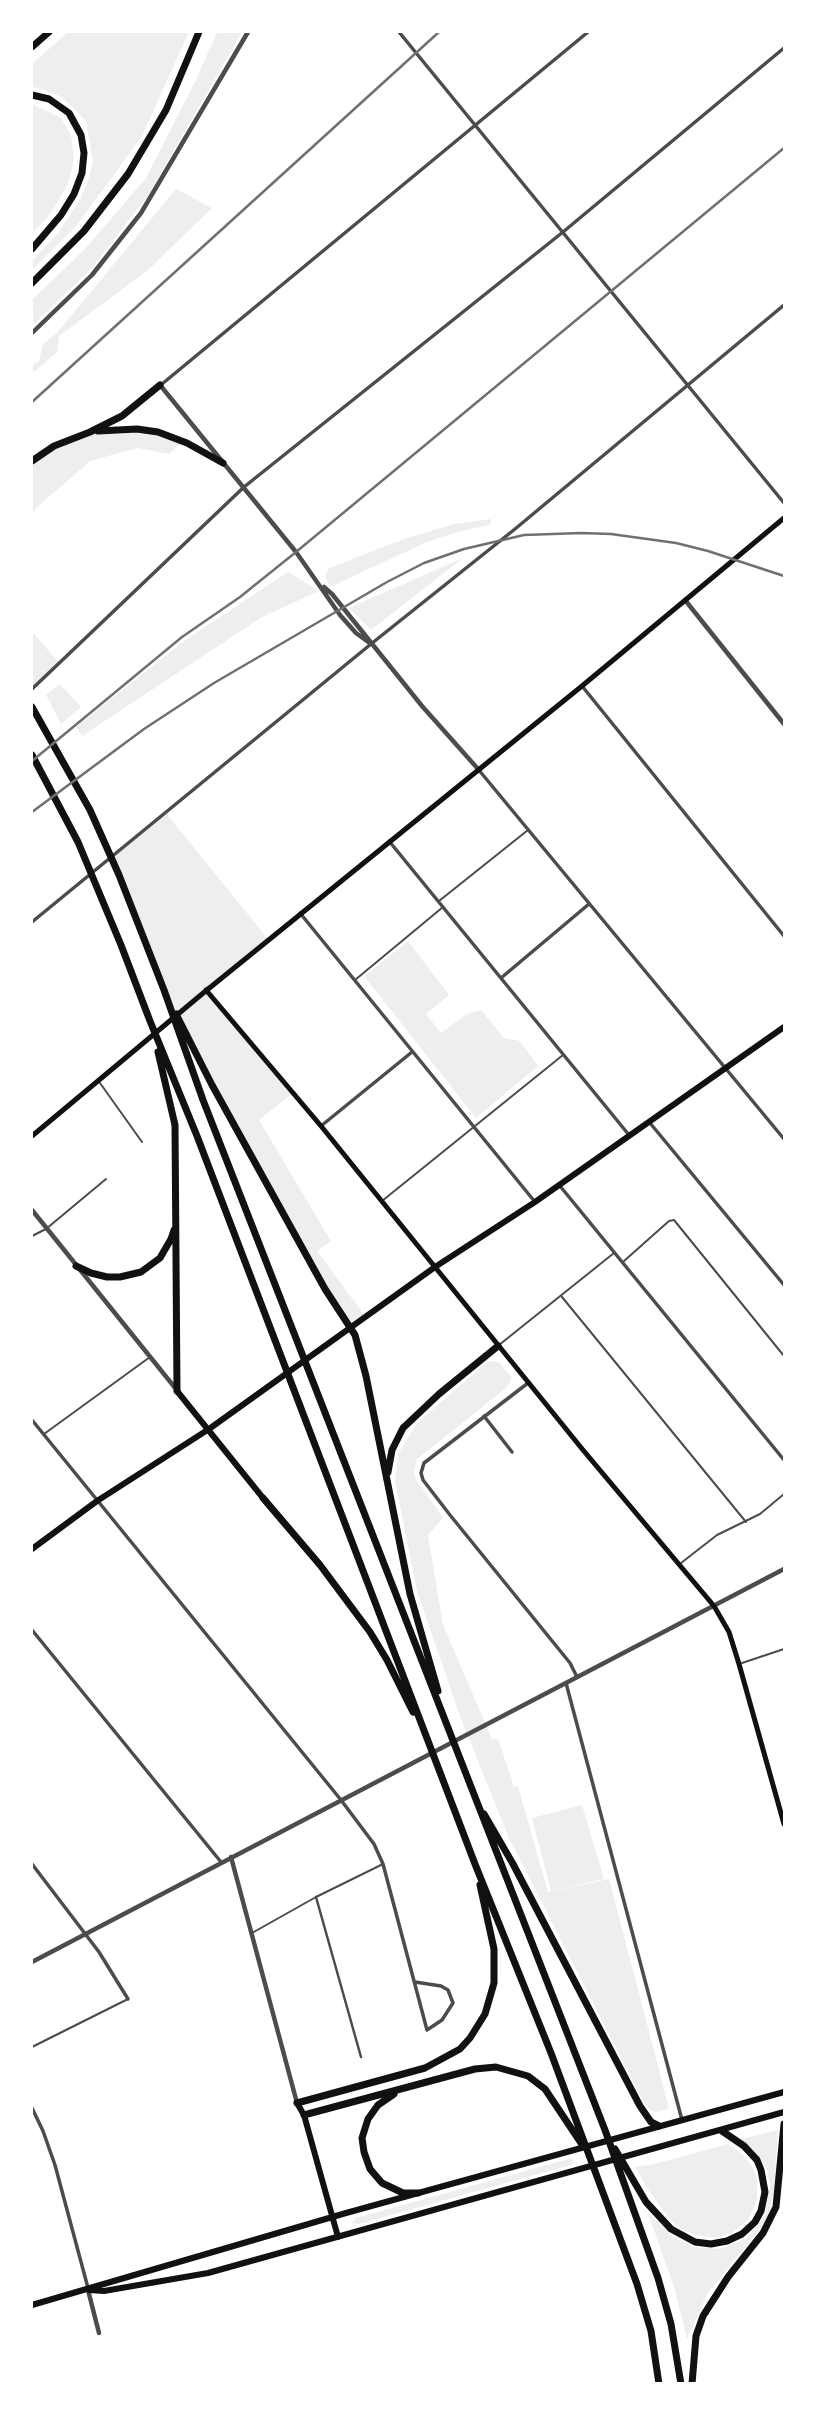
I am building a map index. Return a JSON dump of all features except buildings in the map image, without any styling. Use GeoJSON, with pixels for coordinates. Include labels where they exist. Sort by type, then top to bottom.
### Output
{"type":"FeatureCollection","features":[{"type":"Feature","properties":{"kind":"highway"},"geometry":{"type":"LineString","coordinates":[[32,47],[49,32]]}},
{"type":"Feature","properties":{"kind":"highway"},"geometry":{"type":"LineString","coordinates":[[32,283],[83,231],[135,164],[166,110],[199,32]]}},
{"type":"Feature","properties":{"kind":"highway"},"geometry":{"type":"LineString","coordinates":[[32,95],[49,99],[69,113],[81,135],[84,153],[82,173],[74,194],[61,215],[32,249]]}},
{"type":"Feature","properties":{"kind":"highway"},"geometry":{"type":"LineString","coordinates":[[32,461],[54,446],[122,416],[160,385]]}},
{"type":"Feature","properties":{"kind":"highway"},"geometry":{"type":"LineString","coordinates":[[90,432],[122,428],[158,432],[187,443],[223,463]]}},
{"type":"Feature","properties":{"kind":"highway"},"geometry":{"type":"LineString","coordinates":[[32,707],[90,810],[119,875],[164,990],[208,1113],[605,2130],[658,2278],[671,2324],[681,2384]]}},
{"type":"Feature","properties":{"kind":"highway"},"geometry":{"type":"LineString","coordinates":[[32,755],[78,842],[121,945],[197,1136],[475,1864],[531,2001],[638,2284],[651,2331],[659,2384]]}},
{"type":"Feature","properties":{"kind":"highway"},"geometry":{"type":"LineString","coordinates":[[164,990],[212,1085],[325,1289],[351,1326],[360,1354],[410,1594],[449,1729]]}},
{"type":"Feature","properties":{"kind":"highway"},"geometry":{"type":"LineString","coordinates":[[150,1021],[174,1114],[177,1391]]}},
{"type":"Feature","properties":{"kind":"highway"},"geometry":{"type":"LineString","coordinates":[[76,1266],[107,1277],[120,1278],[141,1272],[160,1258],[167,1248],[176,1219]]}},
{"type":"Feature","properties":{"kind":"highway"},"geometry":{"type":"LineString","coordinates":[[388,1483],[392,1450],[403,1428],[439,1394],[498,1346]]}},
{"type":"Feature","properties":{"kind":"highway"},"geometry":{"type":"LineString","coordinates":[[263,1498],[320,1565],[370,1632],[425,1735]]}},
{"type":"Feature","properties":{"kind":"highway"},"geometry":{"type":"LineString","coordinates":[[474,1798],[513,1864],[639,2106],[651,2122],[659,2126]]}},
{"type":"Feature","properties":{"kind":"highway"},"geometry":{"type":"LineString","coordinates":[[298,2103],[425,2068],[460,2049],[479,2027],[490,2001],[495,1963],[491,1932],[475,1864]]}},
{"type":"Feature","properties":{"kind":"highway"},"geometry":{"type":"LineString","coordinates":[[304,2115],[486,2067],[517,2071],[545,2089],[592,2160]]}},
{"type":"Feature","properties":{"kind":"highway"},"geometry":{"type":"LineString","coordinates":[[407,2087],[378,2105],[368,2119],[362,2138],[367,2162],[378,2179],[403,2193],[418,2193]]}},
{"type":"Feature","properties":{"kind":"highway"},"geometry":{"type":"LineString","coordinates":[[692,2384],[696,2336],[703,2316],[728,2277],[763,2233],[776,2207],[785,2124]]}},
{"type":"Feature","properties":{"kind":"highway"},"geometry":{"type":"LineString","coordinates":[[605,2130],[646,2202],[657,2214],[681,2236],[711,2244],[727,2241],[750,2228],[761,2211],[765,2192],[757,2160],[744,2146],[722,2131]]}},
{"type":"Feature","properties":{"kind":"main road"},"geometry":{"type":"LineString","coordinates":[[32,1136],[204,992],[582,687],[785,518]]}},
{"type":"Feature","properties":{"kind":"main road"},"geometry":{"type":"LineString","coordinates":[[204,992],[321,1126],[498,1346],[714,1606],[729,1632],[785,1824]]}},
{"type":"Feature","properties":{"kind":"main road"},"geometry":{"type":"LineString","coordinates":[[32,1549],[97,1501],[209,1429],[435,1267],[535,1202],[785,1027]]}},
{"type":"Feature","properties":{"kind":"main road"},"geometry":{"type":"LineString","coordinates":[[177,1391],[263,1498]]}},
{"type":"Feature","properties":{"kind":"main road"},"geometry":{"type":"LineString","coordinates":[[32,2305],[418,2193],[785,2092]]}},
{"type":"Feature","properties":{"kind":"main road"},"geometry":{"type":"LineString","coordinates":[[298,2103],[304,2115],[338,2237]]}},
{"type":"Feature","properties":{"kind":"main road"},"geometry":{"type":"LineString","coordinates":[[88,2290],[104,2291],[208,2273],[785,2112]]}},
{"type":"Feature","properties":{"kind":"street"},"geometry":{"type":"LineString","coordinates":[[32,333],[92,275],[130,229],[159,185],[248,32]]}},
{"type":"Feature","properties":{"kind":"street"},"geometry":{"type":"LineString","coordinates":[[399,32],[785,503]]}},
{"type":"Feature","properties":{"kind":"street"},"geometry":{"type":"LineString","coordinates":[[588,32],[160,385],[320,584],[340,615],[356,633],[371,644],[529,829],[785,1139]]}},
{"type":"Feature","properties":{"kind":"street"},"geometry":{"type":"LineString","coordinates":[[32,690],[244,487],[563,232],[785,48]]}},
{"type":"Feature","properties":{"kind":"street"},"geometry":{"type":"LineString","coordinates":[[32,922],[515,529],[785,305]]}},
{"type":"Feature","properties":{"kind":"street"},"geometry":{"type":"LineString","coordinates":[[685,600],[785,724]]}},
{"type":"Feature","properties":{"kind":"street"},"geometry":{"type":"LineString","coordinates":[[582,687],[785,936]]}},
{"type":"Feature","properties":{"kind":"street"},"geometry":{"type":"LineString","coordinates":[[389,841],[629,1136]]}},
{"type":"Feature","properties":{"kind":"street"},"geometry":{"type":"LineString","coordinates":[[501,978],[589,904]]}},
{"type":"Feature","properties":{"kind":"street"},"geometry":{"type":"LineString","coordinates":[[300,914],[535,1202]]}},
{"type":"Feature","properties":{"kind":"street"},"geometry":{"type":"LineString","coordinates":[[321,1126],[412,1052]]}},
{"type":"Feature","properties":{"kind":"street"},"geometry":{"type":"LineString","coordinates":[[649,1121],[785,1285]]}},
{"type":"Feature","properties":{"kind":"street"},"geometry":{"type":"LineString","coordinates":[[558,1184],[785,1460]]}},
{"type":"Feature","properties":{"kind":"street"},"geometry":{"type":"LineString","coordinates":[[32,1210],[177,1391]]}},
{"type":"Feature","properties":{"kind":"street"},"geometry":{"type":"LineString","coordinates":[[530,1382],[424,1463],[421,1473],[423,1480],[570,1663],[577,1677]]}},
{"type":"Feature","properties":{"kind":"street"},"geometry":{"type":"LineString","coordinates":[[484,1416],[512,1452]]}},
{"type":"Feature","properties":{"kind":"street"},"geometry":{"type":"LineString","coordinates":[[32,1420],[374,1844],[383,1864],[427,2030],[449,2012],[453,2003],[451,1996],[442,1986],[415,1982]]}},
{"type":"Feature","properties":{"kind":"street"},"geometry":{"type":"LineString","coordinates":[[32,1962],[785,1569]]}},
{"type":"Feature","properties":{"kind":"street"},"geometry":{"type":"LineString","coordinates":[[32,1630],[221,1863]]}},
{"type":"Feature","properties":{"kind":"street"},"geometry":{"type":"LineString","coordinates":[[566,1683],[682,2120]]}},
{"type":"Feature","properties":{"kind":"street"},"geometry":{"type":"LineString","coordinates":[[231,1857],[298,2103]]}},
{"type":"Feature","properties":{"kind":"street"},"geometry":{"type":"LineString","coordinates":[[32,1864],[115,1975],[128,1999]]}},
{"type":"Feature","properties":{"kind":"street"},"geometry":{"type":"LineString","coordinates":[[316,1897],[361,2057]]}},
{"type":"Feature","properties":{"kind":"street"},"geometry":{"type":"LineString","coordinates":[[32,2108],[55,2165],[99,2333]]}},
{"type":"Feature","properties":{"kind":"lane"},"geometry":{"type":"LineString","coordinates":[[438,901],[529,829]]}},
{"type":"Feature","properties":{"kind":"lane"},"geometry":{"type":"LineString","coordinates":[[354,980],[443,907]]}},
{"type":"Feature","properties":{"kind":"lane"},"geometry":{"type":"LineString","coordinates":[[382,1202],[563,1055]]}},
{"type":"Feature","properties":{"kind":"lane"},"geometry":{"type":"LineString","coordinates":[[99,1082],[142,1142]]}},
{"type":"Feature","properties":{"kind":"lane"},"geometry":{"type":"LineString","coordinates":[[32,1236],[46,1229],[106,1179]]}},
{"type":"Feature","properties":{"kind":"lane"},"geometry":{"type":"LineString","coordinates":[[622,1262],[669,1221],[674,1220],[785,1356]]}},
{"type":"Feature","properties":{"kind":"lane"},"geometry":{"type":"LineString","coordinates":[[498,1346],[614,1253]]}},
{"type":"Feature","properties":{"kind":"lane"},"geometry":{"type":"LineString","coordinates":[[562,1297],[746,1522]]}},
{"type":"Feature","properties":{"kind":"lane"},"geometry":{"type":"LineString","coordinates":[[43,1434],[150,1357]]}},
{"type":"Feature","properties":{"kind":"lane"},"geometry":{"type":"LineString","coordinates":[[678,1565],[726,1530],[746,1522],[785,1494]]}},
{"type":"Feature","properties":{"kind":"lane"},"geometry":{"type":"LineString","coordinates":[[739,1664],[785,1649]]}},
{"type":"Feature","properties":{"kind":"lane"},"geometry":{"type":"LineString","coordinates":[[251,1934],[316,1897],[383,1864]]}},
{"type":"Feature","properties":{"kind":"lane"},"geometry":{"type":"LineString","coordinates":[[32,2047],[128,1999]]}},
{"type":"Feature","properties":{"kind":"shaded area"},"geometry":{"type":"Polygon","coordinates":[[[68,32],[189,32],[142,136],[77,225],[32,270],[32,261],[58,233],[80,200],[93,162],[86,121],[62,97],[32,87],[32,64],[68,32]]]}},
{"type":"Feature","properties":{"kind":"shaded area"},"geometry":{"type":"Polygon","coordinates":[[[217,32],[242,32],[147,197],[91,269],[32,326],[32,300],[85,249],[146,178],[196,80],[217,32]]]}},
{"type":"Feature","properties":{"kind":"shaded area"},"geometry":{"type":"Polygon","coordinates":[[[32,104],[61,118],[71,135],[74,159],[68,184],[48,217],[32,233],[32,104]]]}},
{"type":"Feature","properties":{"kind":"shaded area"},"geometry":{"type":"Polygon","coordinates":[[[176,189],[212,208],[148,270],[59,336],[57,352],[32,374],[32,365],[39,361],[43,344],[56,334],[176,189]]]}},
{"type":"Feature","properties":{"kind":"shaded area"},"geometry":{"type":"Polygon","coordinates":[[[137,429],[183,442],[169,454],[137,448],[90,461],[35,509],[32,515],[32,461],[90,432],[137,429]]]}},
{"type":"Feature","properties":{"kind":"shaded area"},"geometry":{"type":"Polygon","coordinates":[[[491,519],[490,525],[427,542],[330,587],[325,576],[329,568],[407,538],[454,524],[491,519]]]}},
{"type":"Feature","properties":{"kind":"shaded area"},"geometry":{"type":"Polygon","coordinates":[[[463,558],[371,630],[349,608],[463,558]]]}},
{"type":"Feature","properties":{"kind":"shaded area"},"geometry":{"type":"Polygon","coordinates":[[[288,572],[319,591],[262,617],[82,736],[76,727],[184,641],[288,572]]]}},
{"type":"Feature","properties":{"kind":"shaded area"},"geometry":{"type":"Polygon","coordinates":[[[32,631],[59,663],[32,689],[32,631]]]}},
{"type":"Feature","properties":{"kind":"shaded area"},"geometry":{"type":"Polygon","coordinates":[[[60,684],[81,707],[61,724],[46,695],[60,684]]]}},
{"type":"Feature","properties":{"kind":"shaded area"},"geometry":{"type":"Polygon","coordinates":[[[165,812],[268,939],[206,991],[293,1093],[259,1120],[331,1241],[317,1251],[365,1316],[351,1326],[325,1289],[164,990],[110,857],[165,812]]]}},
{"type":"Feature","properties":{"kind":"shaded area"},"geometry":{"type":"Polygon","coordinates":[[[408,941],[449,995],[426,1014],[441,1033],[467,1014],[481,1010],[504,1038],[520,1041],[538,1066],[476,1118],[364,976],[408,941]]]}},
{"type":"Feature","properties":{"kind":"shaded area"},"geometry":{"type":"Polygon","coordinates":[[[488,1361],[499,1362],[512,1378],[507,1387],[417,1459],[414,1471],[416,1479],[443,1518],[428,1535],[443,1625],[492,1739],[498,1739],[514,1787],[518,1786],[548,1892],[609,1879],[669,2108],[658,2112],[651,2111],[645,2105],[509,1838],[461,1719],[417,1591],[395,1481],[398,1454],[417,1423],[488,1361]]]}},
{"type":"Feature","properties":{"kind":"shaded area"},"geometry":{"type":"Polygon","coordinates":[[[582,1805],[604,1879],[551,1891],[532,1818],[582,1805]]]}},
{"type":"Feature","properties":{"kind":"shaded area"},"geometry":{"type":"Polygon","coordinates":[[[778,2130],[774,2190],[769,2213],[760,2229],[707,2294],[687,2339],[674,2287],[648,2213],[674,2237],[693,2247],[719,2249],[745,2239],[765,2214],[770,2186],[767,2170],[760,2157],[741,2139],[778,2130]]]}},
{"type":"Feature","properties":{"kind":"shaded area"},"geometry":{"type":"Polygon","coordinates":[[[728,2144],[743,2155],[757,2178],[757,2200],[748,2220],[732,2233],[717,2238],[695,2235],[678,2227],[649,2191],[635,2167],[728,2144]]]}},
{"type":"Feature","properties":{"kind":"shaded area"},"geometry":{"type":"Polygon","coordinates":[[[572,2158],[574,2164],[359,2224],[351,2223],[356,2218],[572,2158]]]}},
{"type":"Feature","properties":{"kind":"railway"},"geometry":{"type":"LineString","coordinates":[[32,402],[439,32]]}},
{"type":"Feature","properties":{"kind":"railway"},"geometry":{"type":"LineString","coordinates":[[32,761],[182,637],[240,597],[296,552],[784,148]]}},
{"type":"Feature","properties":{"kind":"railway"},"geometry":{"type":"LineString","coordinates":[[32,812],[144,729],[214,683],[387,582],[424,563],[464,549],[524,535],[611,534],[676,543],[784,576]]}}]}
